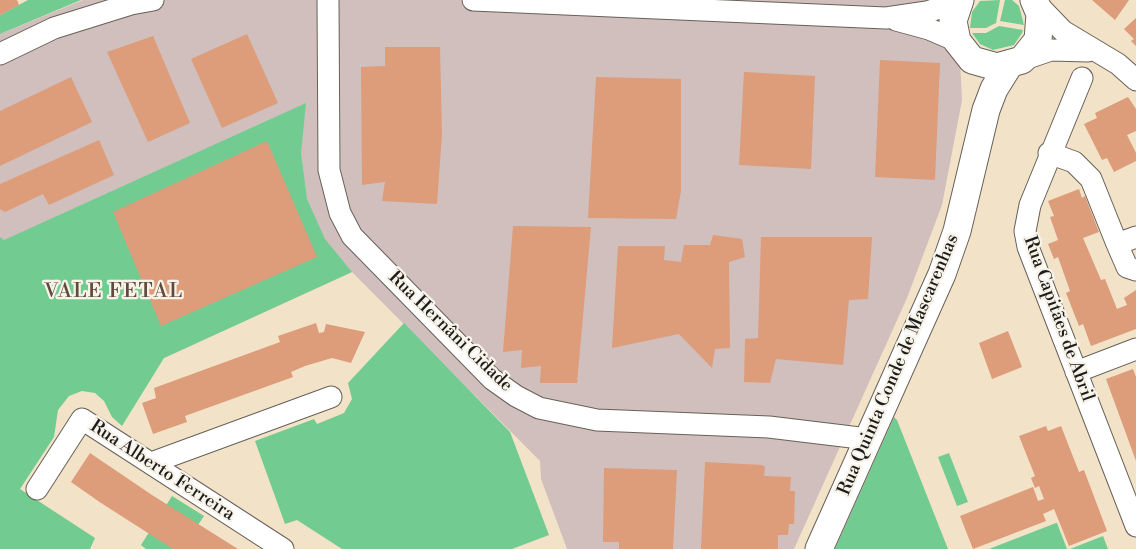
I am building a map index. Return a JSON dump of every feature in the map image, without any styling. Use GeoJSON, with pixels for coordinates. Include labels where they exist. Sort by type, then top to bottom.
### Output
{"type":"FeatureCollection","features":[{"type":"Feature","properties":{"kind":"street"},"geometry":{"type":"LineString","coordinates":[[0,54],[54,28],[131,4],[153,0]]}},
{"type":"Feature","properties":{"kind":"street","name":"Rua Hernâni Cidade"},"geometry":{"type":"LineString","coordinates":[[328,0],[329,170],[340,213],[352,236],[492,379],[516,396],[539,408],[597,420],[770,427],[868,439]]}},
{"type":"Feature","properties":{"kind":"street"},"geometry":{"type":"LineString","coordinates":[[473,0],[886,18],[927,12],[959,1]]}},
{"type":"Feature","properties":{"kind":"street","name":"Rua Quinta Conde de Mascarenhas"},"geometry":{"type":"LineString","coordinates":[[959,1],[953,21],[960,46],[973,72],[978,93],[977,143]]}},
{"type":"Feature","properties":{"kind":"street"},"geometry":{"type":"LineString","coordinates":[[1035,1],[1063,31],[1118,64],[1136,80]]}},
{"type":"Feature","properties":{"kind":"street","name":"Rua Quinta Conde de Mascarenhas"},"geometry":{"type":"LineString","coordinates":[[819,549],[942,274],[962,210],[977,143],[994,89],[1016,63],[1032,51],[1041,27],[1035,1]]}},
{"type":"Feature","properties":{"kind":"street"},"geometry":{"type":"LineString","coordinates":[[886,18],[929,29],[960,46],[984,66],[1016,63],[1062,48],[1093,51]]}},
{"type":"Feature","properties":{"kind":"street","name":"Rua Capitães de Abril"},"geometry":{"type":"LineString","coordinates":[[1082,78],[1049,153],[1030,205],[1025,231],[1028,247],[1136,526]]}},
{"type":"Feature","properties":{"kind":"street"},"geometry":{"type":"LineString","coordinates":[[1049,153],[1074,162],[1091,178],[1126,240],[1127,267],[1136,270]]}},
{"type":"Feature","properties":{"kind":"street"},"geometry":{"type":"LineString","coordinates":[[1076,372],[1136,349]]}},
{"type":"Feature","properties":{"kind":"street"},"geometry":{"type":"LineString","coordinates":[[151,464],[331,396]]}},
{"type":"Feature","properties":{"kind":"street","name":"Rua Alberto Ferreira"},"geometry":{"type":"LineString","coordinates":[[37,489],[82,419],[282,549]]}},
{"type":"Feature","properties":{"kind":"shaded area"},"geometry":{"type":"Polygon","coordinates":[[[83,0],[957,0],[962,100],[942,205],[907,298],[794,549],[567,549],[541,479],[540,461],[352,272],[164,358],[0,345],[0,34],[83,0]]]}},
{"type":"Feature","properties":{"kind":"green space"},"geometry":{"type":"Polygon","coordinates":[[[28,0],[81,0],[0,34],[0,15],[28,0]]]}},
{"type":"Feature","properties":{"kind":"green space"},"geometry":{"type":"Polygon","coordinates":[[[1000,0],[996,23],[986,28],[970,28],[972,12],[980,1],[1000,0]]]}},
{"type":"Feature","properties":{"kind":"green space"},"geometry":{"type":"Polygon","coordinates":[[[1005,0],[1012,0],[1019,6],[1024,25],[1000,21],[1005,0]]]}},
{"type":"Feature","properties":{"kind":"green space"},"geometry":{"type":"Polygon","coordinates":[[[999,26],[1023,30],[1014,45],[993,50],[980,44],[972,33],[986,33],[999,26]]]}},
{"type":"Feature","properties":{"kind":"green space"},"geometry":{"type":"Polygon","coordinates":[[[306,103],[301,153],[307,199],[325,239],[352,272],[164,358],[122,426],[112,417],[104,401],[95,393],[82,391],[69,396],[58,410],[54,437],[20,489],[95,538],[90,549],[0,549],[0,237],[4,240],[306,103]]]}},
{"type":"Feature","properties":{"kind":"green space"},"geometry":{"type":"Polygon","coordinates":[[[404,323],[510,432],[549,535],[512,549],[342,549],[297,520],[285,524],[255,441],[314,419],[317,424],[344,413],[352,399],[348,383],[404,323]]]}},
{"type":"Feature","properties":{"kind":"green space"},"geometry":{"type":"Polygon","coordinates":[[[894,417],[948,549],[835,549],[894,417]]]}},
{"type":"Feature","properties":{"kind":"green space"},"geometry":{"type":"Polygon","coordinates":[[[949,453],[968,502],[957,506],[938,457],[949,453]]]}},
{"type":"Feature","properties":{"kind":"green space"},"geometry":{"type":"Polygon","coordinates":[[[172,496],[204,516],[182,549],[146,549],[141,545],[172,496]]]}},
{"type":"Feature","properties":{"kind":"green space"},"geometry":{"type":"Polygon","coordinates":[[[1056,523],[1067,549],[989,549],[1056,523]]]}},
{"type":"Feature","properties":{"kind":"green space"},"geometry":{"type":"Polygon","coordinates":[[[1103,536],[1108,549],[1070,549],[1103,536]]]}},
{"type":"Feature","properties":{"kind":"building"},"geometry":{"type":"Polygon","coordinates":[[[0,0],[17,0],[19,5],[0,15],[0,0]]]}},
{"type":"Feature","properties":{"kind":"building"},"geometry":{"type":"Polygon","coordinates":[[[1092,0],[1129,0],[1115,20],[1092,0]]]}},
{"type":"Feature","properties":{"kind":"building"},"geometry":{"type":"Polygon","coordinates":[[[1136,18],[1136,46],[1131,41],[1134,39],[1124,29],[1136,18]]]}},
{"type":"Feature","properties":{"kind":"building"},"geometry":{"type":"Polygon","coordinates":[[[247,34],[278,103],[222,128],[191,59],[247,34]]]}},
{"type":"Feature","properties":{"kind":"building"},"geometry":{"type":"Polygon","coordinates":[[[153,36],[190,123],[148,142],[107,52],[153,36]]]}},
{"type":"Feature","properties":{"kind":"building"},"geometry":{"type":"Polygon","coordinates":[[[385,47],[440,47],[442,134],[437,204],[382,201],[385,182],[362,185],[361,67],[385,66],[385,47]]]}},
{"type":"Feature","properties":{"kind":"building"},"geometry":{"type":"Polygon","coordinates":[[[880,60],[940,63],[935,180],[875,177],[880,60]]]}},
{"type":"Feature","properties":{"kind":"building"},"geometry":{"type":"Polygon","coordinates":[[[744,72],[815,76],[811,169],[739,165],[744,72]]]}},
{"type":"Feature","properties":{"kind":"building"},"geometry":{"type":"Polygon","coordinates":[[[71,77],[92,122],[0,166],[0,111],[71,77]]]}},
{"type":"Feature","properties":{"kind":"building"},"geometry":{"type":"Polygon","coordinates":[[[596,77],[681,79],[681,191],[676,219],[588,218],[596,77]]]}},
{"type":"Feature","properties":{"kind":"building"},"geometry":{"type":"Polygon","coordinates":[[[1128,97],[1136,109],[1136,131],[1127,135],[1136,153],[1136,161],[1114,172],[1107,158],[1102,160],[1084,124],[1097,118],[1095,113],[1128,97]]]}},
{"type":"Feature","properties":{"kind":"building"},"geometry":{"type":"Polygon","coordinates":[[[99,140],[114,175],[49,205],[43,194],[5,212],[0,209],[0,184],[99,140]]]}},
{"type":"Feature","properties":{"kind":"building"},"geometry":{"type":"Polygon","coordinates":[[[267,141],[317,257],[161,326],[113,212],[267,141]]]}},
{"type":"Feature","properties":{"kind":"building"},"geometry":{"type":"Polygon","coordinates":[[[1079,189],[1082,198],[1085,196],[1099,232],[1083,238],[1101,280],[1105,279],[1117,309],[1127,305],[1124,298],[1136,290],[1136,329],[1091,346],[1083,324],[1079,326],[1066,293],[1070,291],[1058,257],[1054,259],[1048,244],[1058,240],[1050,217],[1054,216],[1048,201],[1079,189]]]}},
{"type":"Feature","properties":{"kind":"building"},"geometry":{"type":"Polygon","coordinates":[[[513,226],[591,227],[577,383],[540,383],[541,366],[521,368],[522,350],[503,352],[513,226]]]}},
{"type":"Feature","properties":{"kind":"building"},"geometry":{"type":"Polygon","coordinates":[[[713,235],[742,239],[745,257],[729,262],[730,348],[715,349],[712,368],[679,334],[612,348],[618,246],[665,246],[664,260],[681,262],[684,245],[710,245],[713,235]]]}},
{"type":"Feature","properties":{"kind":"building"},"geometry":{"type":"Polygon","coordinates":[[[761,237],[872,237],[868,299],[849,300],[843,365],[776,359],[770,383],[744,382],[745,339],[758,338],[761,237]]]}},
{"type":"Feature","properties":{"kind":"building"},"geometry":{"type":"Polygon","coordinates":[[[316,323],[319,333],[324,332],[326,324],[365,332],[351,363],[332,358],[305,366],[291,372],[293,377],[185,416],[187,422],[153,434],[142,403],[156,398],[154,388],[280,342],[278,336],[316,323]]]}},
{"type":"Feature","properties":{"kind":"building"},"geometry":{"type":"Polygon","coordinates":[[[1008,331],[1022,367],[992,379],[979,343],[1008,331]]]}},
{"type":"Feature","properties":{"kind":"building"},"geometry":{"type":"Polygon","coordinates":[[[1133,369],[1136,377],[1136,461],[1106,379],[1133,369]]]}},
{"type":"Feature","properties":{"kind":"building"},"geometry":{"type":"Polygon","coordinates":[[[1046,426],[1048,431],[1061,426],[1079,472],[1084,470],[1107,531],[1069,546],[1054,509],[1043,514],[1046,521],[973,549],[960,516],[1033,487],[1038,501],[1044,499],[1039,486],[1035,488],[1031,478],[1035,476],[1019,436],[1046,426]]]}},
{"type":"Feature","properties":{"kind":"building"},"geometry":{"type":"Polygon","coordinates":[[[90,453],[238,549],[173,549],[101,503],[71,482],[90,453]]]}},
{"type":"Feature","properties":{"kind":"building"},"geometry":{"type":"Polygon","coordinates":[[[705,462],[762,465],[765,467],[764,476],[791,477],[790,491],[795,491],[794,524],[789,524],[788,535],[778,535],[778,549],[701,549],[705,462]]]}},
{"type":"Feature","properties":{"kind":"building"},"geometry":{"type":"Polygon","coordinates":[[[604,468],[677,470],[673,549],[619,549],[619,542],[603,542],[604,468]]]}},
{"type":"Feature","properties":{"kind":"district","name":"VALE FETAL"},"geometry":{"type":"Point","coordinates":[114,292]}}]}
